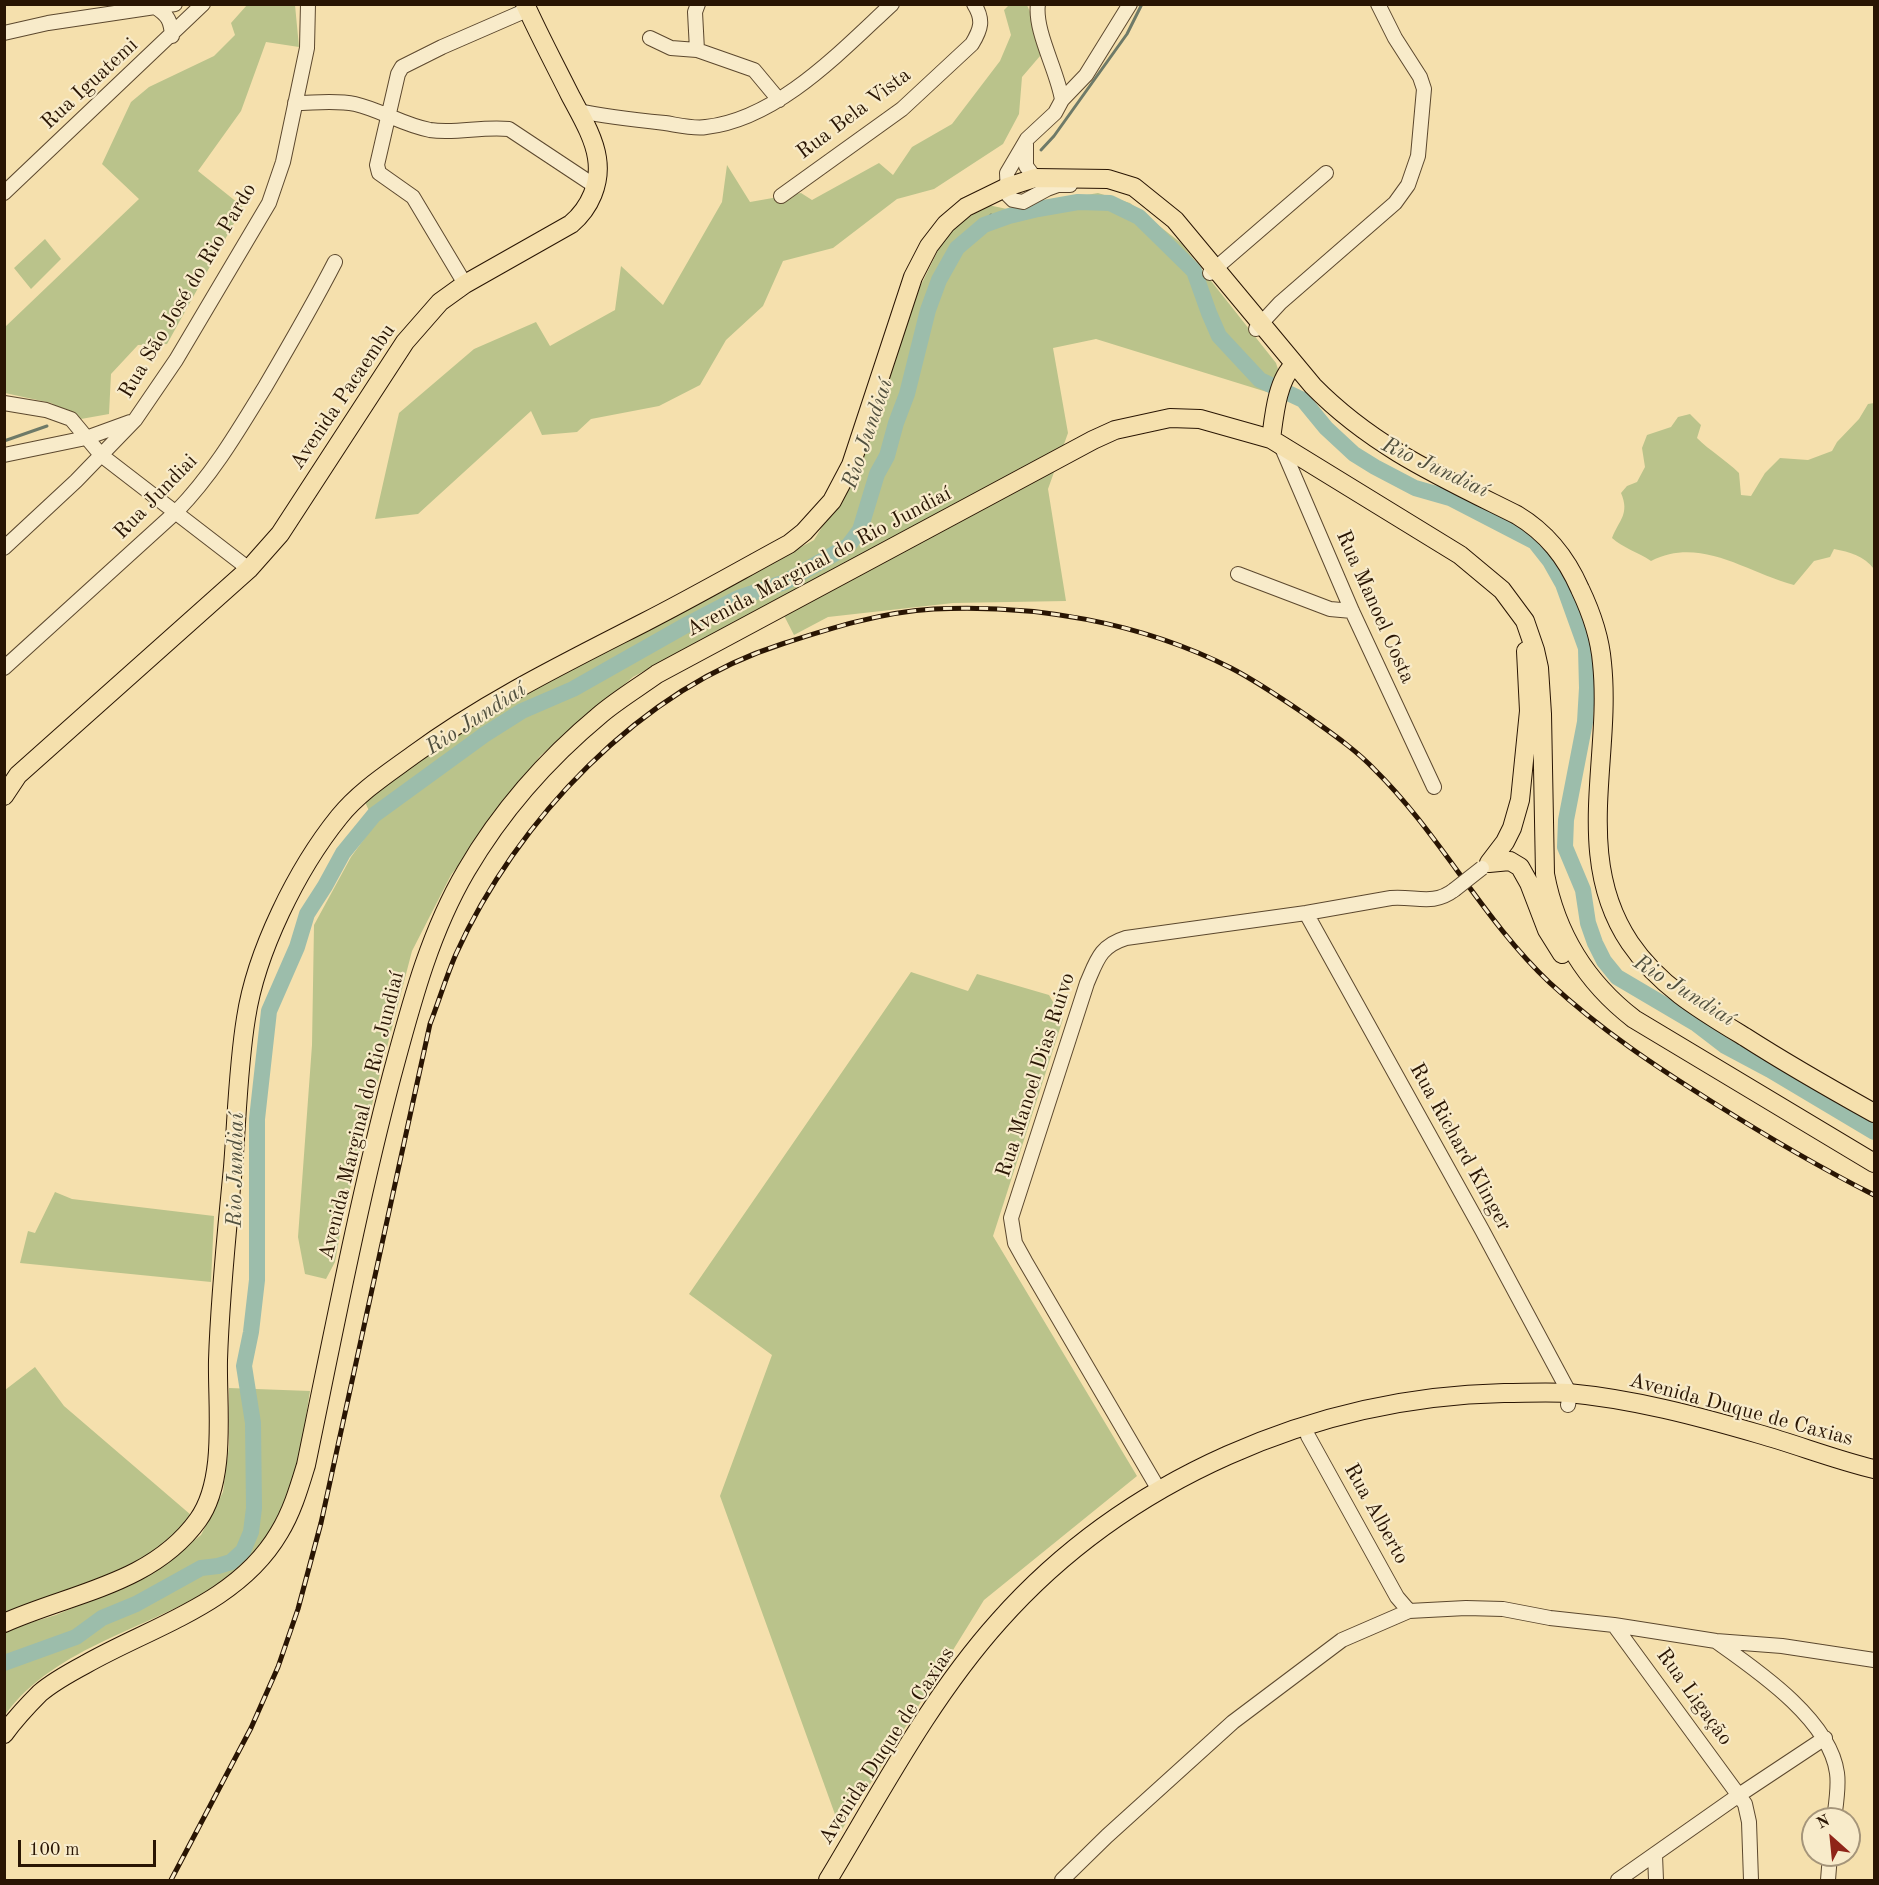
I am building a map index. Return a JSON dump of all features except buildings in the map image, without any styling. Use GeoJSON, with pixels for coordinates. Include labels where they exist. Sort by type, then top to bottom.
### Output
{"type":"FeatureCollection","features":[{"type":"Feature","properties":{"kind":"main road","name":"Avenida Pacaembu"},"geometry":{"type":"LineString","coordinates":[[4,796],[18,775],[249,568],[280,534],[405,342],[441,302],[465,284],[571,224],[580,216],[592,198],[597,157],[579,111],[526,7]]}},
{"type":"Feature","properties":{"kind":"main road","name":"Avenida Marginal do Rio Jundiaí"},"geometry":{"type":"LineString","coordinates":[[4,1623],[127,1578],[152,1563],[198,1521],[210,1499],[217,1469],[220,1322],[246,1017],[264,949],[307,865],[332,826],[359,795],[435,739],[481,709],[789,544],[804,532],[832,501],[851,465],[913,277],[929,246],[946,224],[966,207],[1008,179],[1031,172],[1108,179],[1134,187],[1175,220],[1212,271],[1259,327],[1289,370],[1336,410],[1381,444],[1517,514],[1534,525],[1552,542],[1572,570],[1584,597],[1602,660],[1604,710],[1596,811],[1599,860],[1606,891],[1628,941],[1663,983],[1700,1010],[1776,1057],[1875,1113]]}},
{"type":"Feature","properties":{"kind":"main road"},"geometry":{"type":"LineString","coordinates":[[1275,441],[1274,413],[1289,370]]}},
{"type":"Feature","properties":{"kind":"main road","name":"Avenida Marginal do Rio Jundiaí"},"geometry":{"type":"LineString","coordinates":[[4,1734],[42,1692],[68,1674],[204,1604],[236,1582],[260,1558],[279,1533],[296,1497],[306,1465],[370,1158],[423,965],[442,919],[466,871],[505,813],[548,761],[603,712],[657,674],[1108,433],[1145,422],[1170,418],[1200,419],[1228,425],[1275,441],[1460,555],[1502,590],[1525,621],[1535,650],[1541,685],[1545,874],[1558,923],[1572,952],[1589,976],[1617,1007],[1656,1034],[1875,1163]]}},
{"type":"Feature","properties":{"kind":"main road"},"geometry":{"type":"LineString","coordinates":[[1486,865],[1512,828],[1520,800],[1529,711],[1525,621]]}},
{"type":"Feature","properties":{"kind":"main road"},"geometry":{"type":"LineString","coordinates":[[1486,865],[1510,861],[1520,867],[1529,883],[1547,930],[1558,949],[1600,998],[1617,1007]]}},
{"type":"Feature","properties":{"kind":"main road","name":"Avenida Duque de Caxias"},"geometry":{"type":"LineString","coordinates":[[828,1881],[920,1728],[954,1677],[997,1623],[1029,1589],[1073,1550],[1159,1490],[1260,1442],[1302,1426],[1371,1408],[1436,1397],[1482,1394],[1644,1404],[1760,1434],[1875,1469]]}},
{"type":"Feature","properties":{"kind":"main road","name":"Avenida Duque de Caxias"},"geometry":{"type":"LineString","coordinates":[[841,1881],[930,1732],[958,1690],[1006,1629],[1039,1594],[1123,1527],[1165,1500],[1254,1456],[1308,1436],[1374,1419],[1427,1409],[1569,1399],[1649,1415],[1768,1448],[1875,1482]]}},
{"type":"Feature","properties":{"kind":"street"},"geometry":{"type":"LineString","coordinates":[[4,33],[48,23],[175,4]]}},
{"type":"Feature","properties":{"kind":"street","name":"Rua Iguatemi"},"geometry":{"type":"LineString","coordinates":[[4,193],[172,36],[203,4]]}},
{"type":"Feature","properties":{"kind":"street"},"geometry":{"type":"LineString","coordinates":[[697,50],[695,12],[698,4]]}},
{"type":"Feature","properties":{"kind":"street"},"geometry":{"type":"LineString","coordinates":[[579,111],[606,117],[704,128],[727,124],[779,100],[817,71],[892,4]]}},
{"type":"Feature","properties":{"kind":"street","name":"Rua Bela Vista"},"geometry":{"type":"LineString","coordinates":[[781,196],[902,109],[972,44],[980,31],[980,14],[974,4]]}},
{"type":"Feature","properties":{"kind":"street"},"geometry":{"type":"LineString","coordinates":[[1038,4],[1037,11],[1046,49],[1060,84],[1062,100]]}},
{"type":"Feature","properties":{"kind":"street"},"geometry":{"type":"LineString","coordinates":[[1130,4],[1086,75],[1062,100],[1055,113],[1027,139],[1008,179],[1008,195],[1013,200],[1023,202],[1058,185],[1098,184],[1126,190],[1174,229],[1212,271],[1326,173]]}},
{"type":"Feature","properties":{"kind":"street"},"geometry":{"type":"LineString","coordinates":[[1259,327],[1280,303],[1395,203],[1408,185],[1418,156],[1424,89],[1420,77],[1395,38],[1378,4]]}},
{"type":"Feature","properties":{"kind":"street","name":"Rua São José do Rio Pardo"},"geometry":{"type":"LineString","coordinates":[[4,548],[102,455],[135,420],[176,360],[269,203],[283,162],[307,48],[313,6]]}},
{"type":"Feature","properties":{"kind":"street"},"geometry":{"type":"LineString","coordinates":[[155,7],[168,17],[172,36]]}},
{"type":"Feature","properties":{"kind":"street"},"geometry":{"type":"LineString","coordinates":[[465,284],[413,197],[379,173],[377,165],[402,67],[412,60],[526,7]]}},
{"type":"Feature","properties":{"kind":"street"},"geometry":{"type":"LineString","coordinates":[[650,38],[671,48],[697,50],[754,70],[779,100]]}},
{"type":"Feature","properties":{"kind":"street"},"geometry":{"type":"LineString","coordinates":[[295,103],[345,102],[378,111],[401,122],[432,130],[497,127],[509,129],[595,186]]}},
{"type":"Feature","properties":{"kind":"street"},"geometry":{"type":"LineString","coordinates":[[1027,139],[1025,156],[1031,172]]}},
{"type":"Feature","properties":{"kind":"street","name":"Rua Jundiai"},"geometry":{"type":"LineString","coordinates":[[4,668],[177,512],[200,487],[228,448],[314,302],[334,262]]}},
{"type":"Feature","properties":{"kind":"street"},"geometry":{"type":"LineString","coordinates":[[4,403],[65,415],[79,426],[102,455],[249,568]]}},
{"type":"Feature","properties":{"kind":"street"},"geometry":{"type":"LineString","coordinates":[[4,454],[87,438],[135,420]]}},
{"type":"Feature","properties":{"kind":"street","name":"Rua Manoel Costa"},"geometry":{"type":"LineString","coordinates":[[1275,441],[1434,788]]}},
{"type":"Feature","properties":{"kind":"street"},"geometry":{"type":"LineString","coordinates":[[1238,574],[1330,609],[1352,611]]}},
{"type":"Feature","properties":{"kind":"street","name":"Rua Manoel Dias Ruivo"},"geometry":{"type":"LineString","coordinates":[[1159,1490],[1025,1261],[1016,1242],[1011,1218],[1087,983],[1103,949],[1126,938],[1306,913],[1391,898],[1438,899],[1454,890],[1486,865]]}},
{"type":"Feature","properties":{"kind":"street","name":"Rua Richard Klinger"},"geometry":{"type":"LineString","coordinates":[[1306,913],[1471,1210],[1569,1399]]}},
{"type":"Feature","properties":{"kind":"street","name":"Rua Alberto"},"geometry":{"type":"LineString","coordinates":[[1308,1436],[1397,1597],[1409,1611]]}},
{"type":"Feature","properties":{"kind":"street"},"geometry":{"type":"LineString","coordinates":[[1062,1881],[1107,1836],[1233,1722],[1342,1640],[1409,1611],[1503,1609],[1550,1618],[1614,1625],[1716,1641],[1782,1646],[1875,1660]]}},
{"type":"Feature","properties":{"kind":"street","name":"Rua Ligação"},"geometry":{"type":"LineString","coordinates":[[1614,1625],[1745,1804],[1749,1822],[1751,1881]]}},
{"type":"Feature","properties":{"kind":"street"},"geometry":{"type":"LineString","coordinates":[[1716,1641],[1764,1675],[1792,1700],[1825,1738],[1832,1750],[1838,1773],[1835,1807]]}},
{"type":"Feature","properties":{"kind":"street"},"geometry":{"type":"LineString","coordinates":[[1618,1881],[1739,1795],[1825,1738]]}},
{"type":"Feature","properties":{"kind":"street"},"geometry":{"type":"LineString","coordinates":[[1655,1855],[1656,1881]]}},
{"type":"Feature","properties":{"kind":"green space"},"geometry":{"type":"Polygon","coordinates":[[[247,5],[295,5],[299,47],[266,42],[241,111],[198,171],[243,207],[167,344],[138,345],[111,374],[109,414],[81,419],[51,403],[5,393],[5,327],[139,199],[102,164],[131,102],[149,87],[214,56],[235,35],[231,23],[247,5]]]}},
{"type":"Feature","properties":{"kind":"green space"},"geometry":{"type":"Polygon","coordinates":[[[1009,5],[1027,5],[1046,49],[1022,77],[1019,114],[1003,144],[934,189],[897,199],[833,248],[783,261],[763,306],[726,340],[700,385],[659,406],[591,419],[577,432],[542,435],[531,411],[418,514],[375,519],[399,413],[474,349],[536,322],[550,346],[615,310],[621,266],[663,305],[722,202],[727,165],[750,202],[801,193],[812,200],[879,163],[893,175],[912,147],[952,124],[1000,61],[1011,35],[1004,10],[1009,5]]]}},
{"type":"Feature","properties":{"kind":"green space"},"geometry":{"type":"Polygon","coordinates":[[[1098,193],[1130,203],[1181,243],[1276,363],[1279,372],[1270,393],[1096,339],[1053,348],[1068,433],[1048,489],[1066,601],[953,603],[828,617],[794,635],[776,600],[633,677],[540,756],[451,875],[412,951],[344,1212],[335,1262],[326,1279],[305,1274],[298,1237],[312,1045],[314,925],[351,857],[375,824],[365,802],[422,758],[529,689],[632,638],[814,540],[858,468],[920,287],[948,230],[988,205],[1007,209],[1098,193]]]}},
{"type":"Feature","properties":{"kind":"green space"},"geometry":{"type":"Polygon","coordinates":[[[45,239],[61,259],[31,289],[14,268],[45,239]]]}},
{"type":"Feature","properties":{"kind":"green space"},"geometry":{"type":"Polygon","coordinates":[[[1874,403],[1874,569],[1856,555],[1834,549],[1830,557],[1814,561],[1794,585],[1705,554],[1688,552],[1669,554],[1651,561],[1612,538],[1624,512],[1621,493],[1627,486],[1637,482],[1645,467],[1642,448],[1647,435],[1671,427],[1678,417],[1690,414],[1701,425],[1697,438],[1739,473],[1741,495],[1751,496],[1765,473],[1780,458],[1808,460],[1832,451],[1837,442],[1859,419],[1868,404],[1874,403]]]}},
{"type":"Feature","properties":{"kind":"green space"},"geometry":{"type":"Polygon","coordinates":[[[911,972],[968,991],[977,974],[1049,995],[1063,1019],[993,1236],[1137,1476],[984,1600],[841,1831],[720,1496],[772,1355],[689,1294],[911,972]]]}},
{"type":"Feature","properties":{"kind":"green space"},"geometry":{"type":"Polygon","coordinates":[[[55,1192],[72,1199],[214,1216],[211,1282],[20,1263],[28,1231],[35,1233],[55,1192]]]}},
{"type":"Feature","properties":{"kind":"green space"},"geometry":{"type":"Polygon","coordinates":[[[35,1367],[64,1406],[198,1521],[152,1563],[5,1624],[5,1390],[35,1367]]]}},
{"type":"Feature","properties":{"kind":"green space"},"geometry":{"type":"Polygon","coordinates":[[[229,1388],[310,1391],[293,1485],[267,1536],[249,1558],[229,1576],[183,1604],[64,1662],[26,1691],[5,1715],[5,1632],[56,1615],[146,1577],[201,1535],[223,1492],[229,1446],[229,1388]]]}},
{"type":"Feature","properties":{"kind":"waterway"},"geometry":{"type":"LineString","coordinates":[[1041,150],[1054,136],[1127,34],[1142,4]]}},
{"type":"Feature","properties":{"kind":"waterway","name":"Rio Jundiaí"},"geometry":{"type":"LineString","coordinates":[[4,1663],[76,1637],[102,1618],[136,1604],[201,1568],[231,1562],[243,1551],[251,1532],[254,1508],[253,1423],[244,1366],[251,1332],[257,1280],[257,1119],[269,1011],[297,947],[307,914],[343,853],[374,815],[484,735],[522,711],[573,689],[738,598],[785,582],[848,546],[860,530],[877,474],[887,456],[907,394],[928,310],[939,280],[957,248],[984,225],[1009,216],[1078,202],[1110,203],[1139,217],[1194,271],[1219,336],[1260,380],[1303,400],[1326,428],[1354,454],[1375,467],[1415,488],[1450,498],[1535,542],[1550,561],[1563,584],[1586,648],[1585,722],[1566,820],[1565,847],[1583,890],[1588,923],[1604,961],[1617,977],[1695,1023],[1725,1046],[1874,1132]]}},
{"type":"Feature","properties":{"kind":"waterway","name":"Rio Jundiaí"},"geometry":{"type":"LineString","coordinates":[[984,225],[991,215]]}},
{"type":"Feature","properties":{"kind":"waterway"},"geometry":{"type":"LineString","coordinates":[[4,441],[47,426]]}},
{"type":"Feature","properties":{"kind":"railway"},"geometry":{"type":"LineString","coordinates":[[171,1880],[251,1728],[278,1667],[298,1609],[321,1523],[430,1024],[456,954],[481,904],[512,856],[548,809],[588,766],[632,727],[680,693],[730,665],[782,644],[895,613],[972,608],[1010,610],[1048,613],[1124,628],[1196,652],[1231,668],[1309,717],[1367,762],[1420,821],[1482,905],[1526,958],[1550,983],[1589,1016],[1692,1089],[1773,1139],[1874,1195]]}}]}
